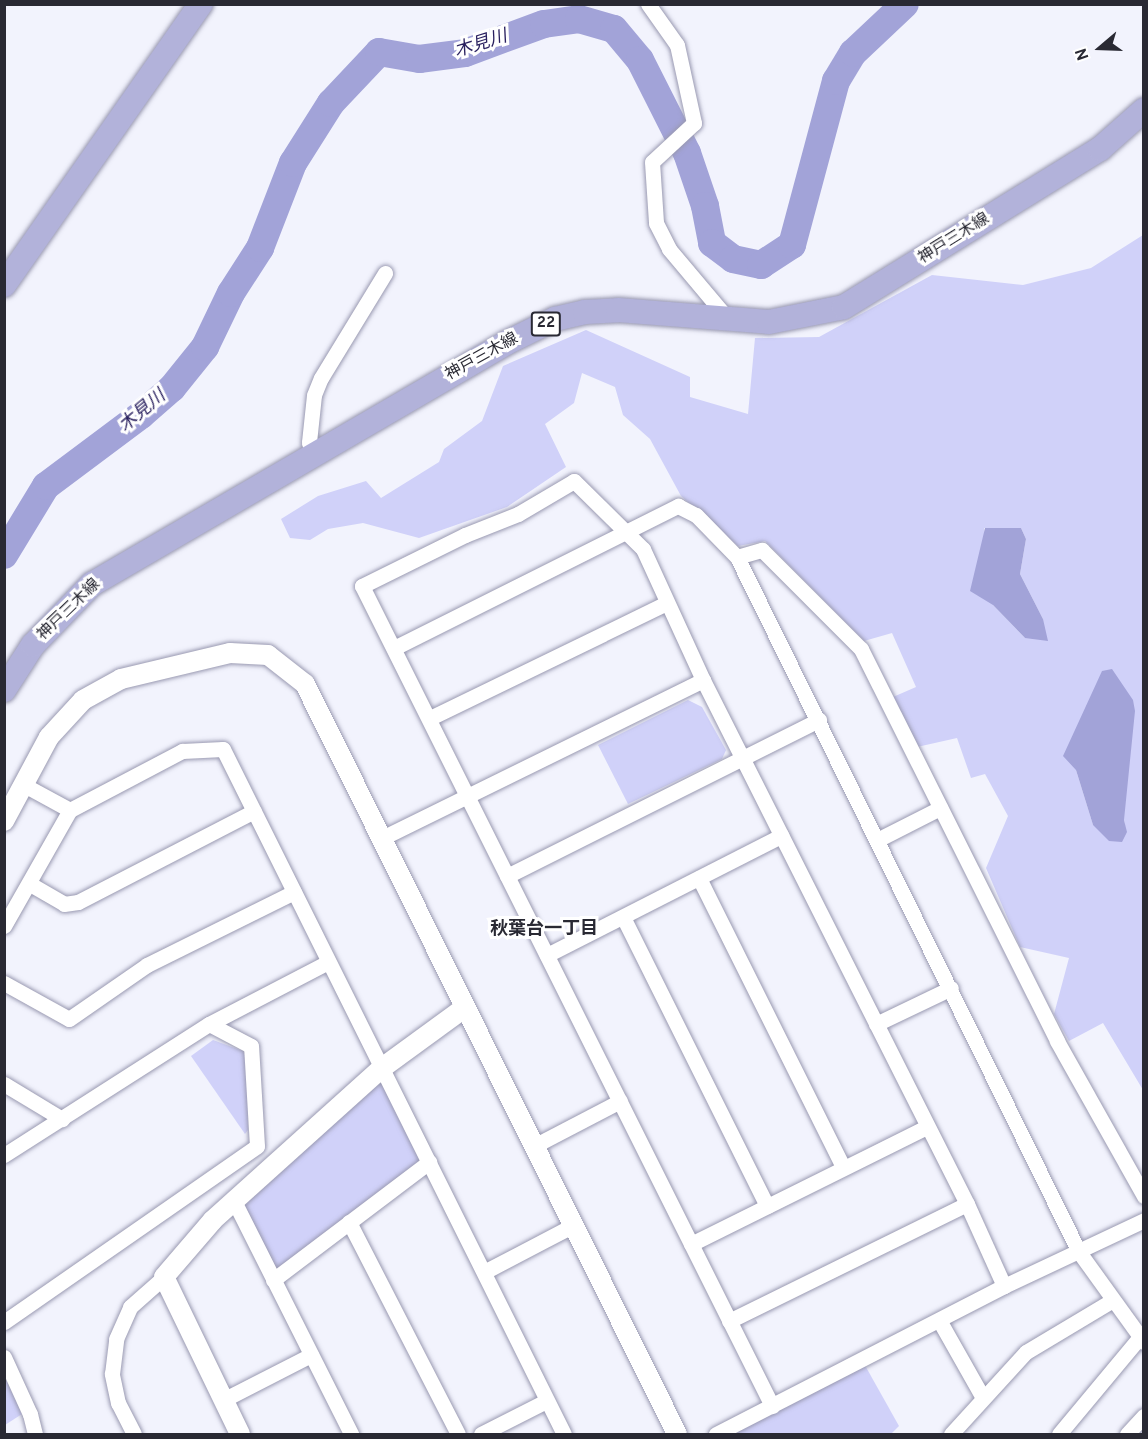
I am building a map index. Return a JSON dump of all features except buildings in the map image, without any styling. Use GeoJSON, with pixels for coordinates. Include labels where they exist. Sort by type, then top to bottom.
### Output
{"type":"FeatureCollection","features":[{"type":"Feature","properties":{"kind":"main road"},"geometry":{"type":"LineString","coordinates":[[4,285],[201,4]]}},
{"type":"Feature","properties":{"kind":"main road","name":"神戸三木線"},"geometry":{"type":"LineString","coordinates":[[4,690],[33,645],[92,584],[506,343],[555,319],[585,312],[618,310],[769,322],[844,307],[1100,149],[1143,111]]}},
{"type":"Feature","properties":{"kind":"street"},"geometry":{"type":"LineString","coordinates":[[648,4],[677,45],[694,123],[652,162],[656,223],[669,249],[728,319]]}},
{"type":"Feature","properties":{"kind":"street"},"geometry":{"type":"LineString","coordinates":[[312,456],[309,442],[314,395],[321,378],[385,273]]}},
{"type":"Feature","properties":{"kind":"street"},"geometry":{"type":"LineString","coordinates":[[772,1406],[362,586],[465,535],[518,514],[574,481],[629,532],[643,549],[703,680],[967,1204],[1004,1286]]}},
{"type":"Feature","properties":{"kind":"street"},"geometry":{"type":"LineString","coordinates":[[394,648],[678,506],[696,515],[738,558],[1079,1252],[1141,1340],[1059,1434]]}},
{"type":"Feature","properties":{"kind":"street"},"geometry":{"type":"LineString","coordinates":[[738,558],[762,550],[861,649],[1057,1041],[1143,1196]]}},
{"type":"Feature","properties":{"kind":"street"},"geometry":{"type":"LineString","coordinates":[[430,718],[667,603]]}},
{"type":"Feature","properties":{"kind":"street"},"geometry":{"type":"LineString","coordinates":[[4,821],[56,730],[83,700],[121,679],[230,653],[268,655],[305,684],[382,838],[463,1009],[574,1225],[677,1434]]}},
{"type":"Feature","properties":{"kind":"street"},"geometry":{"type":"LineString","coordinates":[[382,838],[703,680]]}},
{"type":"Feature","properties":{"kind":"street"},"geometry":{"type":"LineString","coordinates":[[507,876],[819,720]]}},
{"type":"Feature","properties":{"kind":"street"},"geometry":{"type":"LineString","coordinates":[[4,926],[30,884],[70,810],[182,751],[223,749],[564,1434]]}},
{"type":"Feature","properties":{"kind":"street"},"geometry":{"type":"LineString","coordinates":[[24,784],[70,810]]}},
{"type":"Feature","properties":{"kind":"street"},"geometry":{"type":"LineString","coordinates":[[876,840],[940,808]]}},
{"type":"Feature","properties":{"kind":"street"},"geometry":{"type":"LineString","coordinates":[[30,884],[64,904],[78,902],[254,812]]}},
{"type":"Feature","properties":{"kind":"street"},"geometry":{"type":"LineString","coordinates":[[547,955],[781,836]]}},
{"type":"Feature","properties":{"kind":"street"},"geometry":{"type":"LineString","coordinates":[[699,878],[843,1167]]}},
{"type":"Feature","properties":{"kind":"street"},"geometry":{"type":"LineString","coordinates":[[4,983],[69,1019],[147,965],[294,892]]}},
{"type":"Feature","properties":{"kind":"street"},"geometry":{"type":"LineString","coordinates":[[623,917],[767,1206]]}},
{"type":"Feature","properties":{"kind":"street"},"geometry":{"type":"LineString","coordinates":[[4,1155],[208,1024],[328,962]]}},
{"type":"Feature","properties":{"kind":"street"},"geometry":{"type":"LineString","coordinates":[[876,1024],[951,988]]}},
{"type":"Feature","properties":{"kind":"street"},"geometry":{"type":"LineString","coordinates":[[134,1434],[118,1403],[112,1374],[116,1339],[130,1307],[164,1277],[234,1202],[382,1068],[463,1009]]}},
{"type":"Feature","properties":{"kind":"street"},"geometry":{"type":"LineString","coordinates":[[4,1322],[257,1146],[251,1046],[208,1024]]}},
{"type":"Feature","properties":{"kind":"street"},"geometry":{"type":"LineString","coordinates":[[4,1084],[62,1119]]}},
{"type":"Feature","properties":{"kind":"street"},"geometry":{"type":"LineString","coordinates":[[534,1146],[620,1101]]}},
{"type":"Feature","properties":{"kind":"street"},"geometry":{"type":"LineString","coordinates":[[691,1244],[927,1127]]}},
{"type":"Feature","properties":{"kind":"street"},"geometry":{"type":"LineString","coordinates":[[273,1280],[429,1162]]}},
{"type":"Feature","properties":{"kind":"street"},"geometry":{"type":"LineString","coordinates":[[234,1202],[351,1434]]}},
{"type":"Feature","properties":{"kind":"street"},"geometry":{"type":"LineString","coordinates":[[729,1321],[967,1204]]}},
{"type":"Feature","properties":{"kind":"street"},"geometry":{"type":"LineString","coordinates":[[716,1434],[1004,1286],[1143,1220]]}},
{"type":"Feature","properties":{"kind":"street"},"geometry":{"type":"LineString","coordinates":[[349,1222],[458,1434]]}},
{"type":"Feature","properties":{"kind":"street"},"geometry":{"type":"LineString","coordinates":[[484,1272],[574,1225]]}},
{"type":"Feature","properties":{"kind":"street"},"geometry":{"type":"LineString","coordinates":[[164,1277],[240,1434]]}},
{"type":"Feature","properties":{"kind":"street"},"geometry":{"type":"LineString","coordinates":[[951,1434],[982,1396],[1026,1352],[1113,1300]]}},
{"type":"Feature","properties":{"kind":"street"},"geometry":{"type":"LineString","coordinates":[[939,1320],[982,1396]]}},
{"type":"Feature","properties":{"kind":"street"},"geometry":{"type":"LineString","coordinates":[[223,1400],[311,1355]]}},
{"type":"Feature","properties":{"kind":"street"},"geometry":{"type":"LineString","coordinates":[[4,1357],[30,1414],[35,1434]]}},
{"type":"Feature","properties":{"kind":"street"},"geometry":{"type":"LineString","coordinates":[[481,1434],[546,1401]]}},
{"type":"Feature","properties":{"kind":"street"},"geometry":{"type":"LineString","coordinates":[[1127,1434],[1143,1416]]}},
{"type":"Feature","properties":{"kind":"shaded area"},"geometry":{"type":"Polygon","coordinates":[[[1143,235],[1143,1090],[1103,1023],[1069,1041],[1054,1014],[1069,958],[1020,947],[986,868],[1008,816],[985,774],[971,778],[957,738],[917,747],[893,697],[916,687],[892,633],[864,641],[765,541],[738,546],[681,496],[650,439],[623,415],[615,387],[582,373],[574,403],[545,424],[566,467],[507,507],[419,538],[363,523],[328,529],[310,540],[290,538],[281,519],[318,496],[366,481],[381,498],[439,462],[444,449],[482,421],[503,366],[586,330],[690,377],[690,397],[748,414],[755,338],[819,337],[932,275],[1023,285],[1091,268],[1143,235]],[[984,528],[993,605],[1025,638],[1043,619],[1020,574],[1026,539],[1021,528],[984,528]],[[1076,770],[1093,825],[1126,832],[1124,820],[1076,770]]]}},
{"type":"Feature","properties":{"kind":"shaded area"},"geometry":{"type":"Polygon","coordinates":[[[985,528],[1021,528],[1026,539],[1020,574],[1043,619],[1048,641],[1025,638],[993,605],[970,591],[985,528]]]}},
{"type":"Feature","properties":{"kind":"shaded area"},"geometry":{"type":"Polygon","coordinates":[[[1112,669],[1133,700],[1135,711],[1124,820],[1127,832],[1122,842],[1109,841],[1093,825],[1076,770],[1063,756],[1102,671],[1112,669]]]}},
{"type":"Feature","properties":{"kind":"shaded area"},"geometry":{"type":"Polygon","coordinates":[[[688,700],[702,707],[726,750],[722,759],[628,804],[598,745],[688,700]]]}},
{"type":"Feature","properties":{"kind":"shaded area"},"geometry":{"type":"Polygon","coordinates":[[[213,1040],[243,1051],[247,1060],[248,1130],[245,1134],[191,1056],[213,1040]]]}},
{"type":"Feature","properties":{"kind":"shaded area"},"geometry":{"type":"Polygon","coordinates":[[[382,1068],[429,1162],[273,1280],[234,1201],[382,1068]]]}},
{"type":"Feature","properties":{"kind":"shaded area"},"geometry":{"type":"Polygon","coordinates":[[[862,1360],[899,1426],[891,1434],[716,1434],[862,1360]]]}},
{"type":"Feature","properties":{"kind":"shaded area"},"geometry":{"type":"Polygon","coordinates":[[[4,1375],[22,1414],[5,1425],[4,1425],[4,1375]]]}},
{"type":"Feature","properties":{"kind":"waterway","name":"木見川"},"geometry":{"type":"LineString","coordinates":[[4,555],[46,486],[141,415],[172,388],[205,347],[231,293],[260,248],[293,163],[331,103],[379,52],[419,59],[465,53],[544,24],[579,19],[614,29],[640,60],[687,153],[705,206],[712,243],[733,259],[761,265],[792,245],[836,81],[853,53],[905,4]]}},
{"type":"Feature","properties":{"kind":"district","name":"秋葉台一丁目"},"geometry":{"type":"Point","coordinates":[544,930]}}]}
